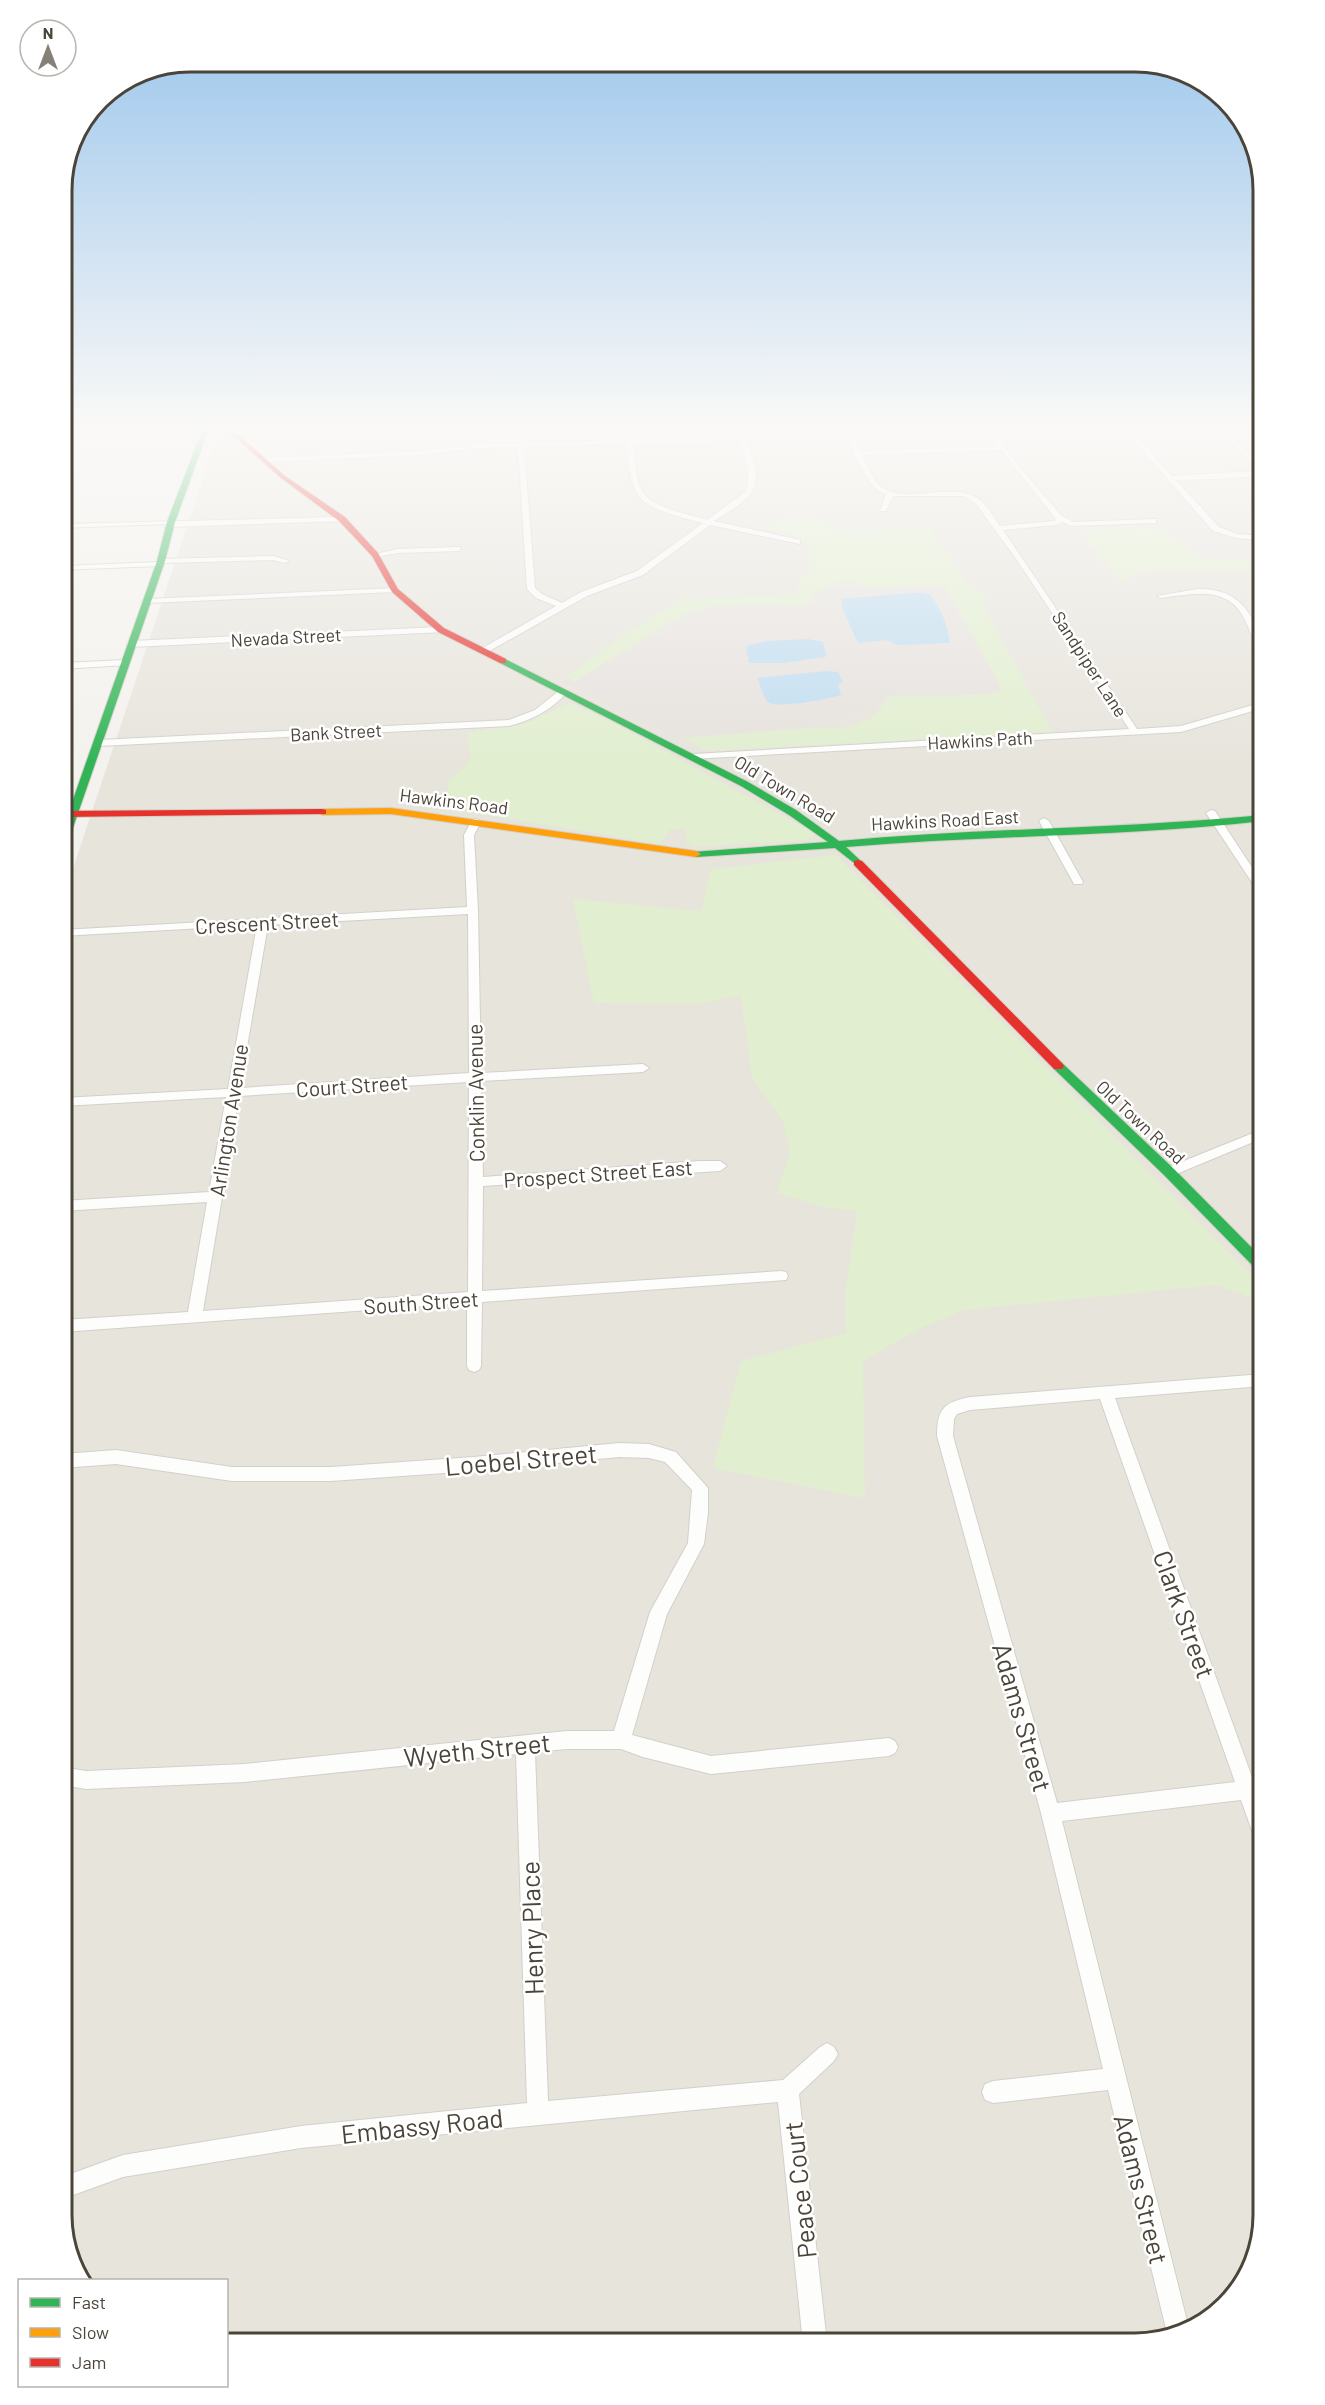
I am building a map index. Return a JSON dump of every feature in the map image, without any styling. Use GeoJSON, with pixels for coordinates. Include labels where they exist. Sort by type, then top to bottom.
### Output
{"type":"FeatureCollection","features":[{"type":"Feature","properties":{"kind":"street"},"geometry":{"type":"LineString","coordinates":[[72,803],[99,743],[166,540]]}},
{"type":"Feature","properties":{"kind":"street","name":"Old Town Road"},"geometry":{"type":"LineString","coordinates":[[361,540],[375,555],[395,590],[441,630],[694,757],[798,816],[838,844],[1072,1081],[1169,1172],[1253,1257]]}},
{"type":"Feature","properties":{"kind":"street"},"geometry":{"type":"LineString","coordinates":[[528,540],[531,589],[539,596],[562,606]]}},
{"type":"Feature","properties":{"kind":"street"},"geometry":{"type":"LineString","coordinates":[[484,651],[584,594],[640,573],[685,540]]}},
{"type":"Feature","properties":{"kind":"street"},"geometry":{"type":"LineString","coordinates":[[789,540],[797,542]]}},
{"type":"Feature","properties":{"kind":"street","name":"Sandpiper Lane"},"geometry":{"type":"LineString","coordinates":[[1006,540],[1135,732]]}},
{"type":"Feature","properties":{"kind":"street"},"geometry":{"type":"LineString","coordinates":[[375,555],[398,551],[457,549]]}},
{"type":"Feature","properties":{"kind":"street"},"geometry":{"type":"LineString","coordinates":[[72,567],[273,558],[285,561]]}},
{"type":"Feature","properties":{"kind":"street"},"geometry":{"type":"LineString","coordinates":[[146,601],[395,590]]}},
{"type":"Feature","properties":{"kind":"street"},"geometry":{"type":"LineString","coordinates":[[1161,596],[1214,591],[1232,598],[1246,615],[1253,629]]}},
{"type":"Feature","properties":{"kind":"street","name":"Nevada Street"},"geometry":{"type":"LineString","coordinates":[[131,644],[441,630]]}},
{"type":"Feature","properties":{"kind":"street"},"geometry":{"type":"LineString","coordinates":[[72,666],[124,663]]}},
{"type":"Feature","properties":{"kind":"street","name":"Bank Street"},"geometry":{"type":"LineString","coordinates":[[99,743],[509,723],[525,719],[539,711],[563,692]]}},
{"type":"Feature","properties":{"kind":"street","name":"Hawkins Path"},"geometry":{"type":"LineString","coordinates":[[694,757],[1181,729],[1253,708]]}},
{"type":"Feature","properties":{"kind":"street","name":"Hawkins Road East"},"geometry":{"type":"LineString","coordinates":[[1214,818],[1253,810]]}},
{"type":"Feature","properties":{"kind":"street","name":"Hawkins Road"},"geometry":{"type":"LineString","coordinates":[[72,814],[163,815],[391,811],[688,854],[737,855],[838,844]]}},
{"type":"Feature","properties":{"kind":"street"},"geometry":{"type":"LineString","coordinates":[[1214,818],[1253,876]]}},
{"type":"Feature","properties":{"kind":"street","name":"Hawkins Road East"},"geometry":{"type":"LineString","coordinates":[[838,844],[1048,827],[1253,818]]}},
{"type":"Feature","properties":{"kind":"street","name":"Conklin Avenue"},"geometry":{"type":"LineString","coordinates":[[474,1366],[476,1182],[470,836],[476,822]]}},
{"type":"Feature","properties":{"kind":"street"},"geometry":{"type":"LineString","coordinates":[[1048,827],[1078,882]]}},
{"type":"Feature","properties":{"kind":"street","name":"Crescent Street"},"geometry":{"type":"LineString","coordinates":[[72,933],[473,910]]}},
{"type":"Feature","properties":{"kind":"street","name":"Arlington Avenue"},"geometry":{"type":"LineString","coordinates":[[194,1318],[216,1197],[231,1094],[263,923]]}},
{"type":"Feature","properties":{"kind":"street","name":"Court Street"},"geometry":{"type":"LineString","coordinates":[[72,1102],[231,1094],[475,1076],[643,1068]]}},
{"type":"Feature","properties":{"kind":"street"},"geometry":{"type":"LineString","coordinates":[[1169,1172],[1253,1137]]}},
{"type":"Feature","properties":{"kind":"street","name":"Prospect Street East"},"geometry":{"type":"LineString","coordinates":[[476,1182],[720,1166]]}},
{"type":"Feature","properties":{"kind":"street"},"geometry":{"type":"LineString","coordinates":[[72,1205],[216,1197]]}},
{"type":"Feature","properties":{"kind":"street","name":"South Street"},"geometry":{"type":"LineString","coordinates":[[72,1325],[781,1276]]}},
{"type":"Feature","properties":{"kind":"street","name":"Adams Street"},"geometry":{"type":"LineString","coordinates":[[1177,2325],[1050,1813],[945,1436],[944,1421],[947,1412],[956,1405],[1253,1381]]}},
{"type":"Feature","properties":{"kind":"street","name":"Clark Street"},"geometry":{"type":"LineString","coordinates":[[1106,1393],[1253,1781]]}},
{"type":"Feature","properties":{"kind":"street","name":"Loebel Street"},"geometry":{"type":"LineString","coordinates":[[72,1460],[116,1457],[232,1474],[261,1475],[331,1474],[461,1465],[619,1450],[649,1451],[670,1457],[700,1488],[696,1544],[659,1612],[621,1740]]}},
{"type":"Feature","properties":{"kind":"street","name":"Wyeth Street"},"geometry":{"type":"LineString","coordinates":[[72,1778],[86,1780],[245,1773],[567,1740],[621,1740],[643,1748],[711,1765],[889,1747]]}},
{"type":"Feature","properties":{"kind":"street","name":"Henry Place"},"geometry":{"type":"LineString","coordinates":[[525,1744],[538,2113]]}},
{"type":"Feature","properties":{"kind":"street"},"geometry":{"type":"LineString","coordinates":[[1050,1813],[1253,1789]]}},
{"type":"Feature","properties":{"kind":"street","name":"Peace Court"},"geometry":{"type":"LineString","coordinates":[[814,2333],[788,2091],[827,2054]]}},
{"type":"Feature","properties":{"kind":"street"},"geometry":{"type":"LineString","coordinates":[[993,2092],[1115,2078]]}},
{"type":"Feature","properties":{"kind":"street","name":"Embassy Road"},"geometry":{"type":"LineString","coordinates":[[72,2184],[123,2166],[279,2141],[538,2113],[788,2091]]}},
{"type":"Feature","properties":{"kind":"shaded area"},"geometry":{"type":"Polygon","coordinates":[[[183,540],[1253,540],[1253,2215],[1251,2238],[1241,2267],[1224,2293],[1207,2309],[1180,2324],[1143,2333],[228,2333],[228,2279],[91,2279],[81,2260],[72,2223],[72,871],[183,540]]]}},
{"type":"Feature","properties":{"kind":"shaded area"},"geometry":{"type":"Polygon","coordinates":[[[940,583],[1005,696],[894,698],[828,726],[674,737],[564,682],[720,606],[823,602],[828,588],[940,583]]]}},
{"type":"Feature","properties":{"kind":"green space"},"geometry":{"type":"Polygon","coordinates":[[[805,540],[939,540],[969,588],[979,590],[988,596],[982,604],[1052,732],[705,751],[686,738],[810,728],[848,728],[875,716],[888,696],[981,695],[1003,690],[945,586],[868,588],[852,579],[837,582],[812,594],[808,605],[713,606],[685,613],[574,682],[566,677],[626,633],[684,599],[794,595],[804,575],[811,571],[805,540]]]}},
{"type":"Feature","properties":{"kind":"green space"},"geometry":{"type":"Polygon","coordinates":[[[1176,540],[1202,558],[1253,561],[1253,571],[1157,569],[1133,574],[1122,583],[1086,541],[1176,540]]]}},
{"type":"Feature","properties":{"kind":"green space"},"geometry":{"type":"Polygon","coordinates":[[[569,703],[606,719],[816,834],[805,840],[695,847],[687,843],[685,829],[670,829],[660,844],[445,808],[449,780],[469,761],[467,733],[525,724],[569,703]]]}},
{"type":"Feature","properties":{"kind":"green space"},"geometry":{"type":"Polygon","coordinates":[[[836,855],[1253,1277],[1253,1298],[1216,1285],[964,1310],[921,1328],[863,1361],[865,1498],[713,1468],[741,1361],[846,1333],[846,1289],[857,1211],[828,1208],[777,1193],[790,1152],[783,1121],[752,1078],[741,995],[700,1004],[594,1003],[573,899],[701,911],[711,869],[836,855]]]}},
{"type":"Feature","properties":{"kind":"water"},"geometry":{"type":"Polygon","coordinates":[[[921,593],[932,597],[946,624],[949,643],[897,645],[887,640],[859,643],[843,610],[841,599],[921,593]]]}},
{"type":"Feature","properties":{"kind":"water"},"geometry":{"type":"Polygon","coordinates":[[[808,639],[823,642],[825,657],[784,663],[749,663],[746,649],[749,645],[767,641],[808,639]]]}},
{"type":"Feature","properties":{"kind":"water"},"geometry":{"type":"Polygon","coordinates":[[[826,671],[838,672],[843,682],[838,685],[841,695],[794,704],[770,703],[764,696],[757,678],[826,671]]]}},
{"type":"Feature","properties":{"kind":"traffic: fast"},"geometry":{"type":"LineString","coordinates":[[72,816],[166,540]]}},
{"type":"Feature","properties":{"kind":"traffic: fast"},"geometry":{"type":"LineString","coordinates":[[503,661],[745,784],[816,828],[858,863]]}},
{"type":"Feature","properties":{"kind":"traffic: fast"},"geometry":{"type":"LineString","coordinates":[[696,854],[936,837],[1100,830],[1253,819]]}},
{"type":"Feature","properties":{"kind":"traffic: fast"},"geometry":{"type":"LineString","coordinates":[[1058,1066],[1169,1172],[1253,1257]]}},
{"type":"Feature","properties":{"kind":"traffic: slow"},"geometry":{"type":"LineString","coordinates":[[322,812],[391,811],[696,854]]}},
{"type":"Feature","properties":{"kind":"traffic: jam"},"geometry":{"type":"LineString","coordinates":[[361,540],[375,555],[395,590],[441,630],[503,661]]}},
{"type":"Feature","properties":{"kind":"traffic: jam"},"geometry":{"type":"LineString","coordinates":[[72,814],[322,812]]}},
{"type":"Feature","properties":{"kind":"traffic: jam"},"geometry":{"type":"LineString","coordinates":[[858,863],[1058,1066]]}}]}
